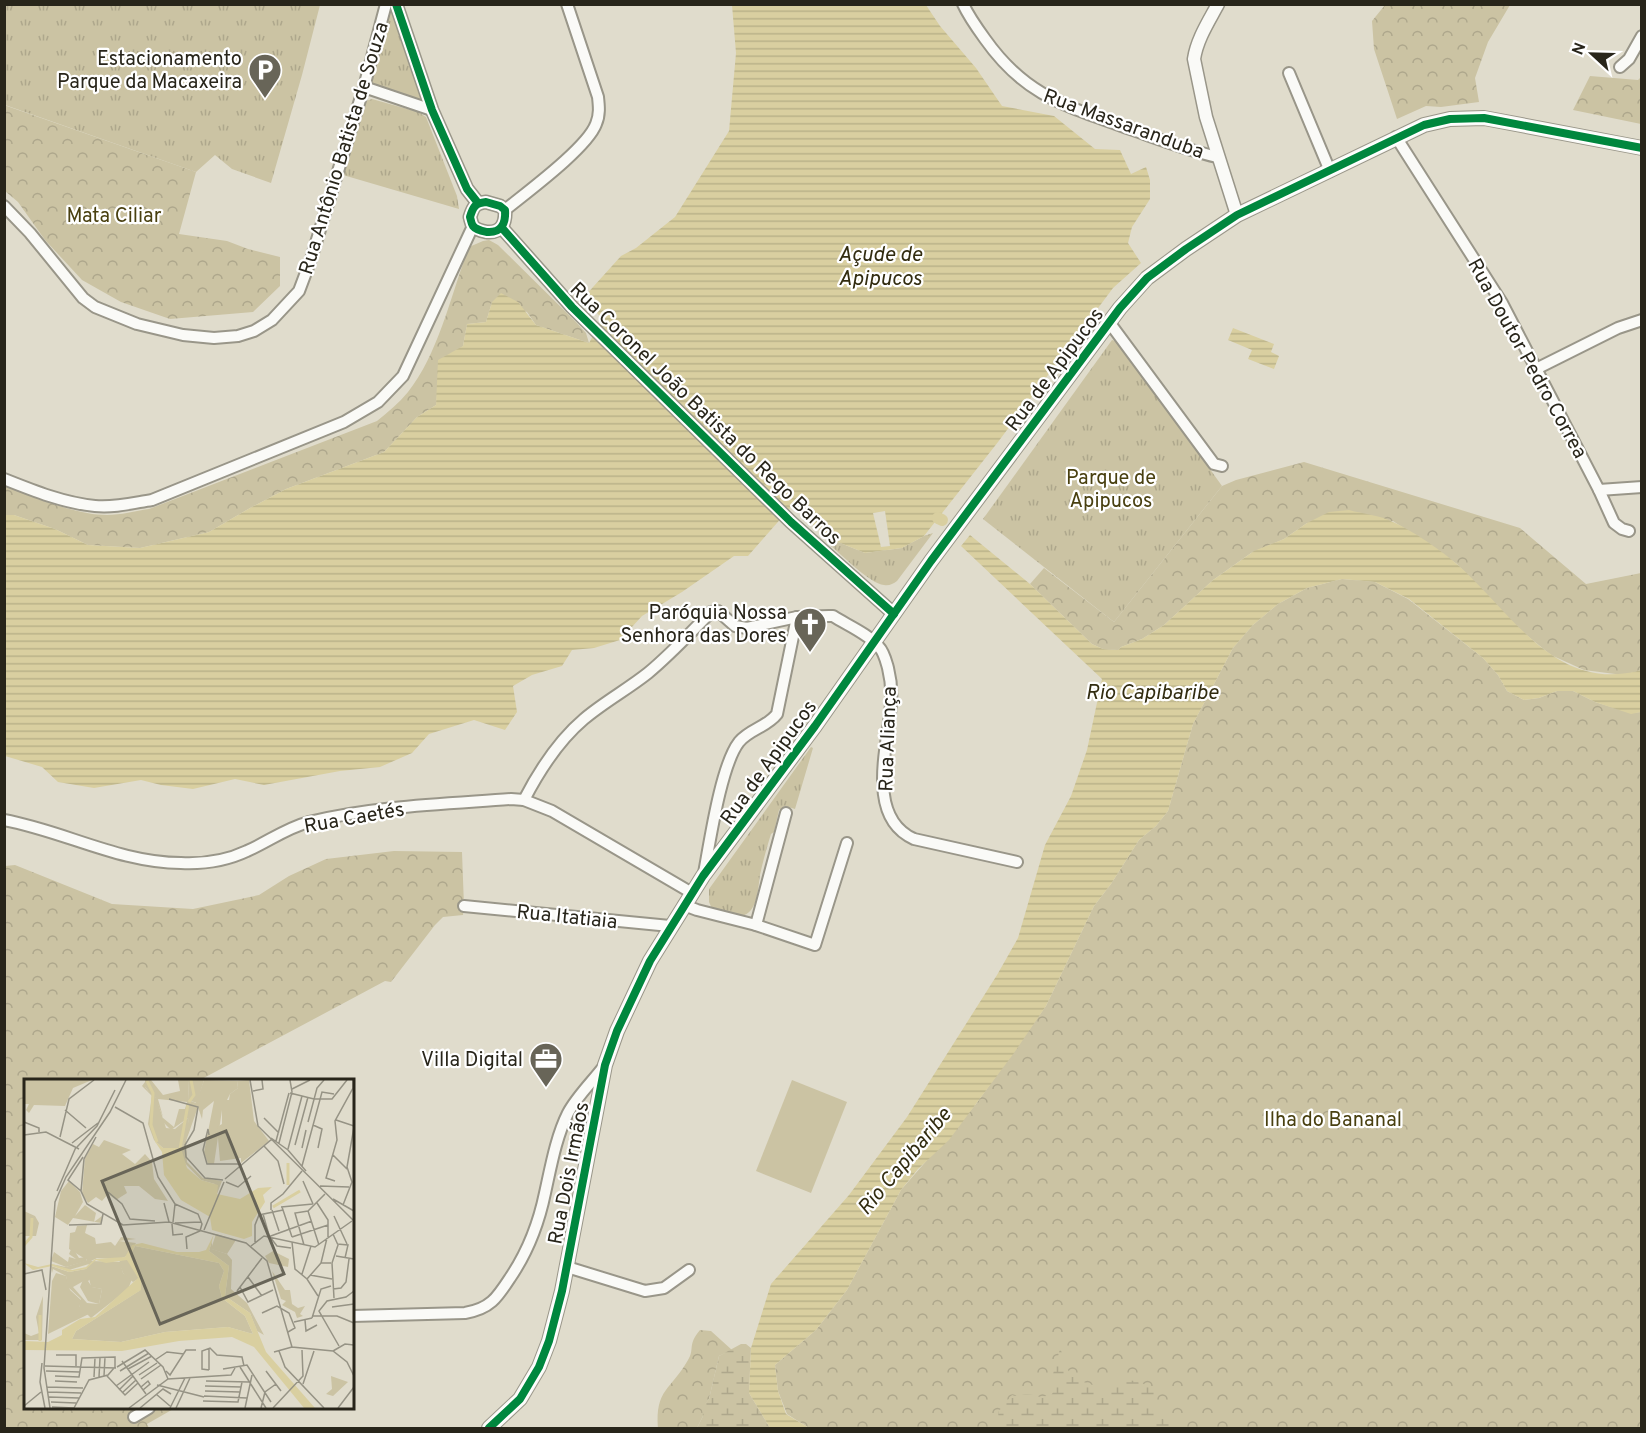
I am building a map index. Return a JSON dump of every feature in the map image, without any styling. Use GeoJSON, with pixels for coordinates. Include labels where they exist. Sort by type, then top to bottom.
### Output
{"type":"FeatureCollection","features":[{"type":"Feature","properties":{"kind":"main road","name":"Rua de Apipucos"},"geometry":{"type":"LineString","coordinates":[[673,922],[703,876],[762,799],[931,561],[1109,322],[1147,278],[1237,216],[1424,125],[1450,119],[1484,118],[1641,148]]}},
{"type":"Feature","properties":{"kind":"main road","name":"Rua Dois Irmãos"},"geometry":{"type":"LineString","coordinates":[[489,1428],[520,1400],[539,1367],[549,1341],[567,1267],[605,1065],[617,1031],[635,993],[673,922]]}},
{"type":"Feature","properties":{"kind":"street","name":"Rua Antônio Batista de Souza"},"geometry":{"type":"LineString","coordinates":[[4,206],[30,232],[83,298],[95,307],[137,324],[183,335],[214,338],[238,336],[254,330],[272,320],[299,291],[364,87],[386,4]]}},
{"type":"Feature","properties":{"kind":"street"},"geometry":{"type":"LineString","coordinates":[[396,4],[432,110],[467,189],[478,203]]}},
{"type":"Feature","properties":{"kind":"street"},"geometry":{"type":"LineString","coordinates":[[505,210],[571,155],[596,125],[600,109],[598,96],[567,4]]}},
{"type":"Feature","properties":{"kind":"street","name":"Rua Massaranduba"},"geometry":{"type":"LineString","coordinates":[[963,4],[967,14],[997,57],[1019,79],[1046,97],[1187,150],[1217,157]]}},
{"type":"Feature","properties":{"kind":"street"},"geometry":{"type":"LineString","coordinates":[[1215,6],[1195,51],[1194,59],[1206,117],[1237,216]]}},
{"type":"Feature","properties":{"kind":"street"},"geometry":{"type":"LineString","coordinates":[[1620,68],[1629,59],[1641,36]]}},
{"type":"Feature","properties":{"kind":"street"},"geometry":{"type":"LineString","coordinates":[[1289,73],[1330,171]]}},
{"type":"Feature","properties":{"kind":"street"},"geometry":{"type":"LineString","coordinates":[[364,87],[432,110]]}},
{"type":"Feature","properties":{"kind":"street","name":"Rua Doutor Pedro Correa"},"geometry":{"type":"LineString","coordinates":[[1396,137],[1502,303],[1614,523],[1629,531]]}},
{"type":"Feature","properties":{"kind":"street"},"geometry":{"type":"LineString","coordinates":[[478,203],[493,203],[505,210],[505,222],[502,228],[490,232],[481,231],[473,226],[470,217],[478,203]]}},
{"type":"Feature","properties":{"kind":"street"},"geometry":{"type":"LineString","coordinates":[[4,479],[58,500],[96,506],[120,506],[152,500],[344,422],[378,402],[403,376],[473,226]]}},
{"type":"Feature","properties":{"kind":"street","name":"Rua Coronel João Batista do Rego Barros"},"geometry":{"type":"LineString","coordinates":[[502,228],[572,307],[792,522],[894,614]]}},
{"type":"Feature","properties":{"kind":"street"},"geometry":{"type":"LineString","coordinates":[[1536,369],[1618,328],[1641,320]]}},
{"type":"Feature","properties":{"kind":"street"},"geometry":{"type":"LineString","coordinates":[[1109,322],[1214,464],[1222,466]]}},
{"type":"Feature","properties":{"kind":"street"},"geometry":{"type":"LineString","coordinates":[[1599,490],[1641,487]]}},
{"type":"Feature","properties":{"kind":"street"},"geometry":{"type":"LineString","coordinates":[[524,800],[539,771],[554,750],[584,719],[646,675],[711,612],[718,611],[735,626],[747,628],[796,617],[833,616],[874,642]]}},
{"type":"Feature","properties":{"kind":"street"},"geometry":{"type":"LineString","coordinates":[[703,876],[720,794],[730,759],[741,740],[777,714],[796,617]]}},
{"type":"Feature","properties":{"kind":"street","name":"Rua Aliança"},"geometry":{"type":"LineString","coordinates":[[874,642],[883,652],[891,682],[883,784],[884,799],[894,825],[904,835],[914,839],[1017,862]]}},
{"type":"Feature","properties":{"kind":"street","name":"Rua Caetés"},"geometry":{"type":"LineString","coordinates":[[4,820],[33,825],[72,839],[148,860],[179,864],[226,859],[248,851],[286,830],[306,823],[341,816],[389,808],[524,800],[552,811],[688,899]]}},
{"type":"Feature","properties":{"kind":"street"},"geometry":{"type":"LineString","coordinates":[[756,925],[786,813]]}},
{"type":"Feature","properties":{"kind":"street"},"geometry":{"type":"LineString","coordinates":[[688,899],[697,910],[756,925],[815,945],[847,843]]}},
{"type":"Feature","properties":{"kind":"street","name":"Rua Itatiaia"},"geometry":{"type":"LineString","coordinates":[[464,906],[673,922]]}},
{"type":"Feature","properties":{"kind":"street"},"geometry":{"type":"LineString","coordinates":[[354,1316],[465,1313],[478,1311],[493,1302],[515,1271],[535,1227],[545,1195],[551,1164],[569,1112],[605,1065]]}},
{"type":"Feature","properties":{"kind":"street"},"geometry":{"type":"LineString","coordinates":[[567,1267],[645,1290],[664,1288],[689,1270]]}},
{"type":"Feature","properties":{"kind":"street"},"geometry":{"type":"LineString","coordinates":[[134,1417],[146,1409]]}},
{"type":"Feature","properties":{"kind":"green space"},"geometry":{"type":"Polygon","coordinates":[[[5,4],[320,5],[271,183],[232,169],[215,155],[196,172],[5,105],[5,4]]]}},
{"type":"Feature","properties":{"kind":"green space"},"geometry":{"type":"Polygon","coordinates":[[[391,5],[430,105],[367,84],[391,5]]]}},
{"type":"Feature","properties":{"kind":"green space"},"geometry":{"type":"Polygon","coordinates":[[[1385,5],[1510,5],[1488,42],[1475,78],[1479,102],[1441,107],[1426,106],[1397,119],[1374,49],[1372,21],[1385,5]]]}},
{"type":"Feature","properties":{"kind":"green space"},"geometry":{"type":"Polygon","coordinates":[[[1590,76],[1638,80],[1641,77],[1641,124],[1573,110],[1590,76]]]}},
{"type":"Feature","properties":{"kind":"green space"},"geometry":{"type":"Polygon","coordinates":[[[372,99],[418,112],[426,117],[457,196],[459,209],[343,175],[363,107],[366,101],[372,99]]]}},
{"type":"Feature","properties":{"kind":"green space","name":"Mata Ciliar"},"geometry":{"type":"Polygon","coordinates":[[[4,105],[196,172],[179,234],[227,241],[280,257],[280,286],[253,312],[170,319],[121,302],[82,280],[45,240],[18,202],[5,191],[4,105]]]}},
{"type":"Feature","properties":{"kind":"green space"},"geometry":{"type":"Polygon","coordinates":[[[489,240],[498,245],[576,322],[586,333],[589,343],[536,325],[527,312],[492,302],[486,322],[467,324],[463,346],[438,385],[436,405],[417,417],[384,452],[286,489],[209,532],[140,548],[88,545],[55,529],[14,515],[5,515],[4,483],[68,509],[95,514],[123,514],[149,509],[377,421],[408,392],[428,360],[469,247],[489,240]]]}},
{"type":"Feature","properties":{"kind":"green space","name":"Parque de Apipucos"},"geometry":{"type":"Polygon","coordinates":[[[1112,340],[1119,342],[1222,486],[1114,622],[983,519],[1112,340]]]}},
{"type":"Feature","properties":{"kind":"green space"},"geometry":{"type":"Polygon","coordinates":[[[1304,462],[1520,528],[1586,584],[1641,573],[1641,670],[1623,675],[1584,670],[1551,655],[1518,628],[1457,564],[1393,521],[1307,523],[1284,539],[1251,553],[1213,580],[1164,625],[1118,650],[1103,649],[1092,644],[1030,584],[1044,568],[1114,622],[1222,486],[1236,480],[1304,462]]]}},
{"type":"Feature","properties":{"kind":"green space"},"geometry":{"type":"Polygon","coordinates":[[[933,533],[897,581],[888,585],[871,580],[830,545],[828,538],[865,553],[902,548],[933,533]]]}},
{"type":"Feature","properties":{"kind":"green space","name":"Ilha do Bananal"},"geometry":{"type":"Polygon","coordinates":[[[1342,579],[1375,582],[1408,599],[1483,658],[1498,675],[1507,691],[1524,700],[1539,698],[1557,691],[1573,691],[1595,702],[1631,713],[1641,712],[1641,1428],[809,1428],[787,1414],[778,1391],[775,1365],[816,1330],[847,1290],[901,1190],[976,1104],[1046,1006],[1094,906],[1139,840],[1156,826],[1168,811],[1193,724],[1233,648],[1253,625],[1278,604],[1307,588],[1342,579]]]}},
{"type":"Feature","properties":{"kind":"green space"},"geometry":{"type":"Polygon","coordinates":[[[811,747],[813,748],[795,809],[785,806],[779,810],[764,859],[754,905],[747,914],[741,916],[713,911],[709,902],[709,889],[811,747]]]}},
{"type":"Feature","properties":{"kind":"green space"},"geometry":{"type":"Polygon","coordinates":[[[394,851],[462,852],[463,915],[443,917],[391,982],[385,981],[202,1079],[24,1079],[24,1409],[173,1409],[147,1424],[149,1428],[5,1428],[5,866],[15,865],[112,904],[193,909],[259,895],[289,876],[326,859],[394,851]]]}},
{"type":"Feature","properties":{"kind":"green space"},"geometry":{"type":"Polygon","coordinates":[[[792,1080],[847,1102],[811,1193],[756,1171],[792,1080]]]}},
{"type":"Feature","properties":{"kind":"green space"},"geometry":{"type":"Polygon","coordinates":[[[700,1330],[711,1331],[732,1350],[719,1356],[709,1399],[703,1408],[703,1416],[697,1428],[658,1428],[659,1405],[662,1397],[688,1360],[692,1343],[700,1330]]]}},
{"type":"Feature","properties":{"kind":"green space"},"geometry":{"type":"Polygon","coordinates":[[[741,1344],[746,1344],[751,1348],[749,1393],[770,1428],[697,1428],[703,1416],[702,1408],[709,1399],[719,1356],[741,1344]]]}},
{"type":"Feature","properties":{"kind":"green space"},"geometry":{"type":"Polygon","coordinates":[[[1060,1349],[1070,1372],[1084,1382],[1108,1387],[1111,1380],[1129,1380],[1151,1388],[1156,1392],[1151,1407],[1155,1416],[1168,1421],[1173,1428],[1000,1428],[998,1412],[1012,1395],[1027,1394],[1040,1397],[1052,1394],[1055,1389],[1050,1385],[1060,1349]]]}},
{"type":"Feature","properties":{"kind":"water","name":"Açude de Apipucos"},"geometry":{"type":"Polygon","coordinates":[[[732,5],[926,5],[940,26],[976,68],[1002,106],[1054,116],[1095,149],[1120,150],[1131,174],[1146,167],[1150,180],[1150,199],[1132,227],[1128,243],[1141,263],[1113,288],[998,442],[924,536],[902,548],[865,553],[828,538],[792,506],[748,556],[734,556],[642,616],[620,640],[594,648],[572,650],[562,666],[532,675],[513,686],[517,712],[505,730],[474,720],[429,734],[412,753],[380,767],[340,771],[264,785],[235,779],[193,789],[141,780],[94,788],[58,782],[42,767],[5,756],[5,515],[14,515],[55,529],[88,545],[140,548],[209,532],[286,489],[384,452],[417,417],[436,405],[438,360],[463,346],[467,324],[486,322],[492,302],[501,293],[518,302],[536,325],[589,343],[602,319],[584,297],[621,256],[636,248],[675,217],[729,131],[736,53],[732,5]]]}},
{"type":"Feature","properties":{"kind":"water"},"geometry":{"type":"Polygon","coordinates":[[[1233,328],[1274,344],[1271,352],[1279,356],[1274,369],[1248,359],[1252,350],[1228,340],[1233,328]]]}},
{"type":"Feature","properties":{"kind":"water","name":"Rio Capibaribe"},"geometry":{"type":"Polygon","coordinates":[[[1349,510],[1388,520],[1435,547],[1478,584],[1517,626],[1560,660],[1584,670],[1611,674],[1641,670],[1641,712],[1631,714],[1595,702],[1573,691],[1557,691],[1539,698],[1524,700],[1507,691],[1498,675],[1483,658],[1409,599],[1375,582],[1342,579],[1307,588],[1278,604],[1253,625],[1233,648],[1193,724],[1168,811],[1156,826],[1139,840],[1094,906],[1046,1006],[949,1140],[918,1169],[901,1190],[847,1290],[816,1330],[775,1365],[778,1391],[786,1414],[809,1428],[770,1428],[749,1393],[751,1348],[771,1284],[849,1195],[907,1117],[997,975],[1018,938],[1045,845],[1071,796],[1087,750],[1102,679],[961,546],[970,535],[1030,584],[1092,644],[1103,649],[1118,650],[1164,625],[1213,580],[1254,551],[1284,539],[1307,523],[1329,512],[1349,510]]]}},
{"type":"Feature","properties":{"kind":"pier"},"geometry":{"type":"Polygon","coordinates":[[[885,511],[890,546],[881,547],[873,513],[885,511]]]}},
{"type":"Feature","properties":{"kind":"waterway"},"geometry":{"type":"LineString","coordinates":[[938,518],[942,520]]}},
{"type":"Feature","properties":{"kind":"cycle path"},"geometry":{"type":"LineString","coordinates":[[396,4],[432,110],[467,189],[478,203]]}},
{"type":"Feature","properties":{"kind":"cycle path"},"geometry":{"type":"LineString","coordinates":[[489,1428],[520,1399],[539,1367],[549,1341],[562,1291],[605,1065],[617,1031],[650,961],[703,876],[815,726],[931,561],[1120,308],[1147,278],[1237,215],[1424,125],[1450,119],[1484,118],[1642,148]]}},
{"type":"Feature","properties":{"kind":"cycle path"},"geometry":{"type":"LineString","coordinates":[[486,202],[505,210],[502,227],[496,231],[479,230],[471,223],[473,208],[479,203],[486,202]]}},
{"type":"Feature","properties":{"kind":"cycle path"},"geometry":{"type":"LineString","coordinates":[[502,228],[572,307],[791,522],[894,614]]}},
{"type":"Feature","properties":{"kind":"place","name":"Estacionamento Parque da Macaxeira"},"geometry":{"type":"Point","coordinates":[265,99]}},
{"type":"Feature","properties":{"kind":"place","name":"Paróquia Nossa Senhora das Dores"},"geometry":{"type":"Point","coordinates":[810,653]}},
{"type":"Feature","properties":{"kind":"place","name":"Villa Digital"},"geometry":{"type":"Point","coordinates":[546,1088]}}]}
